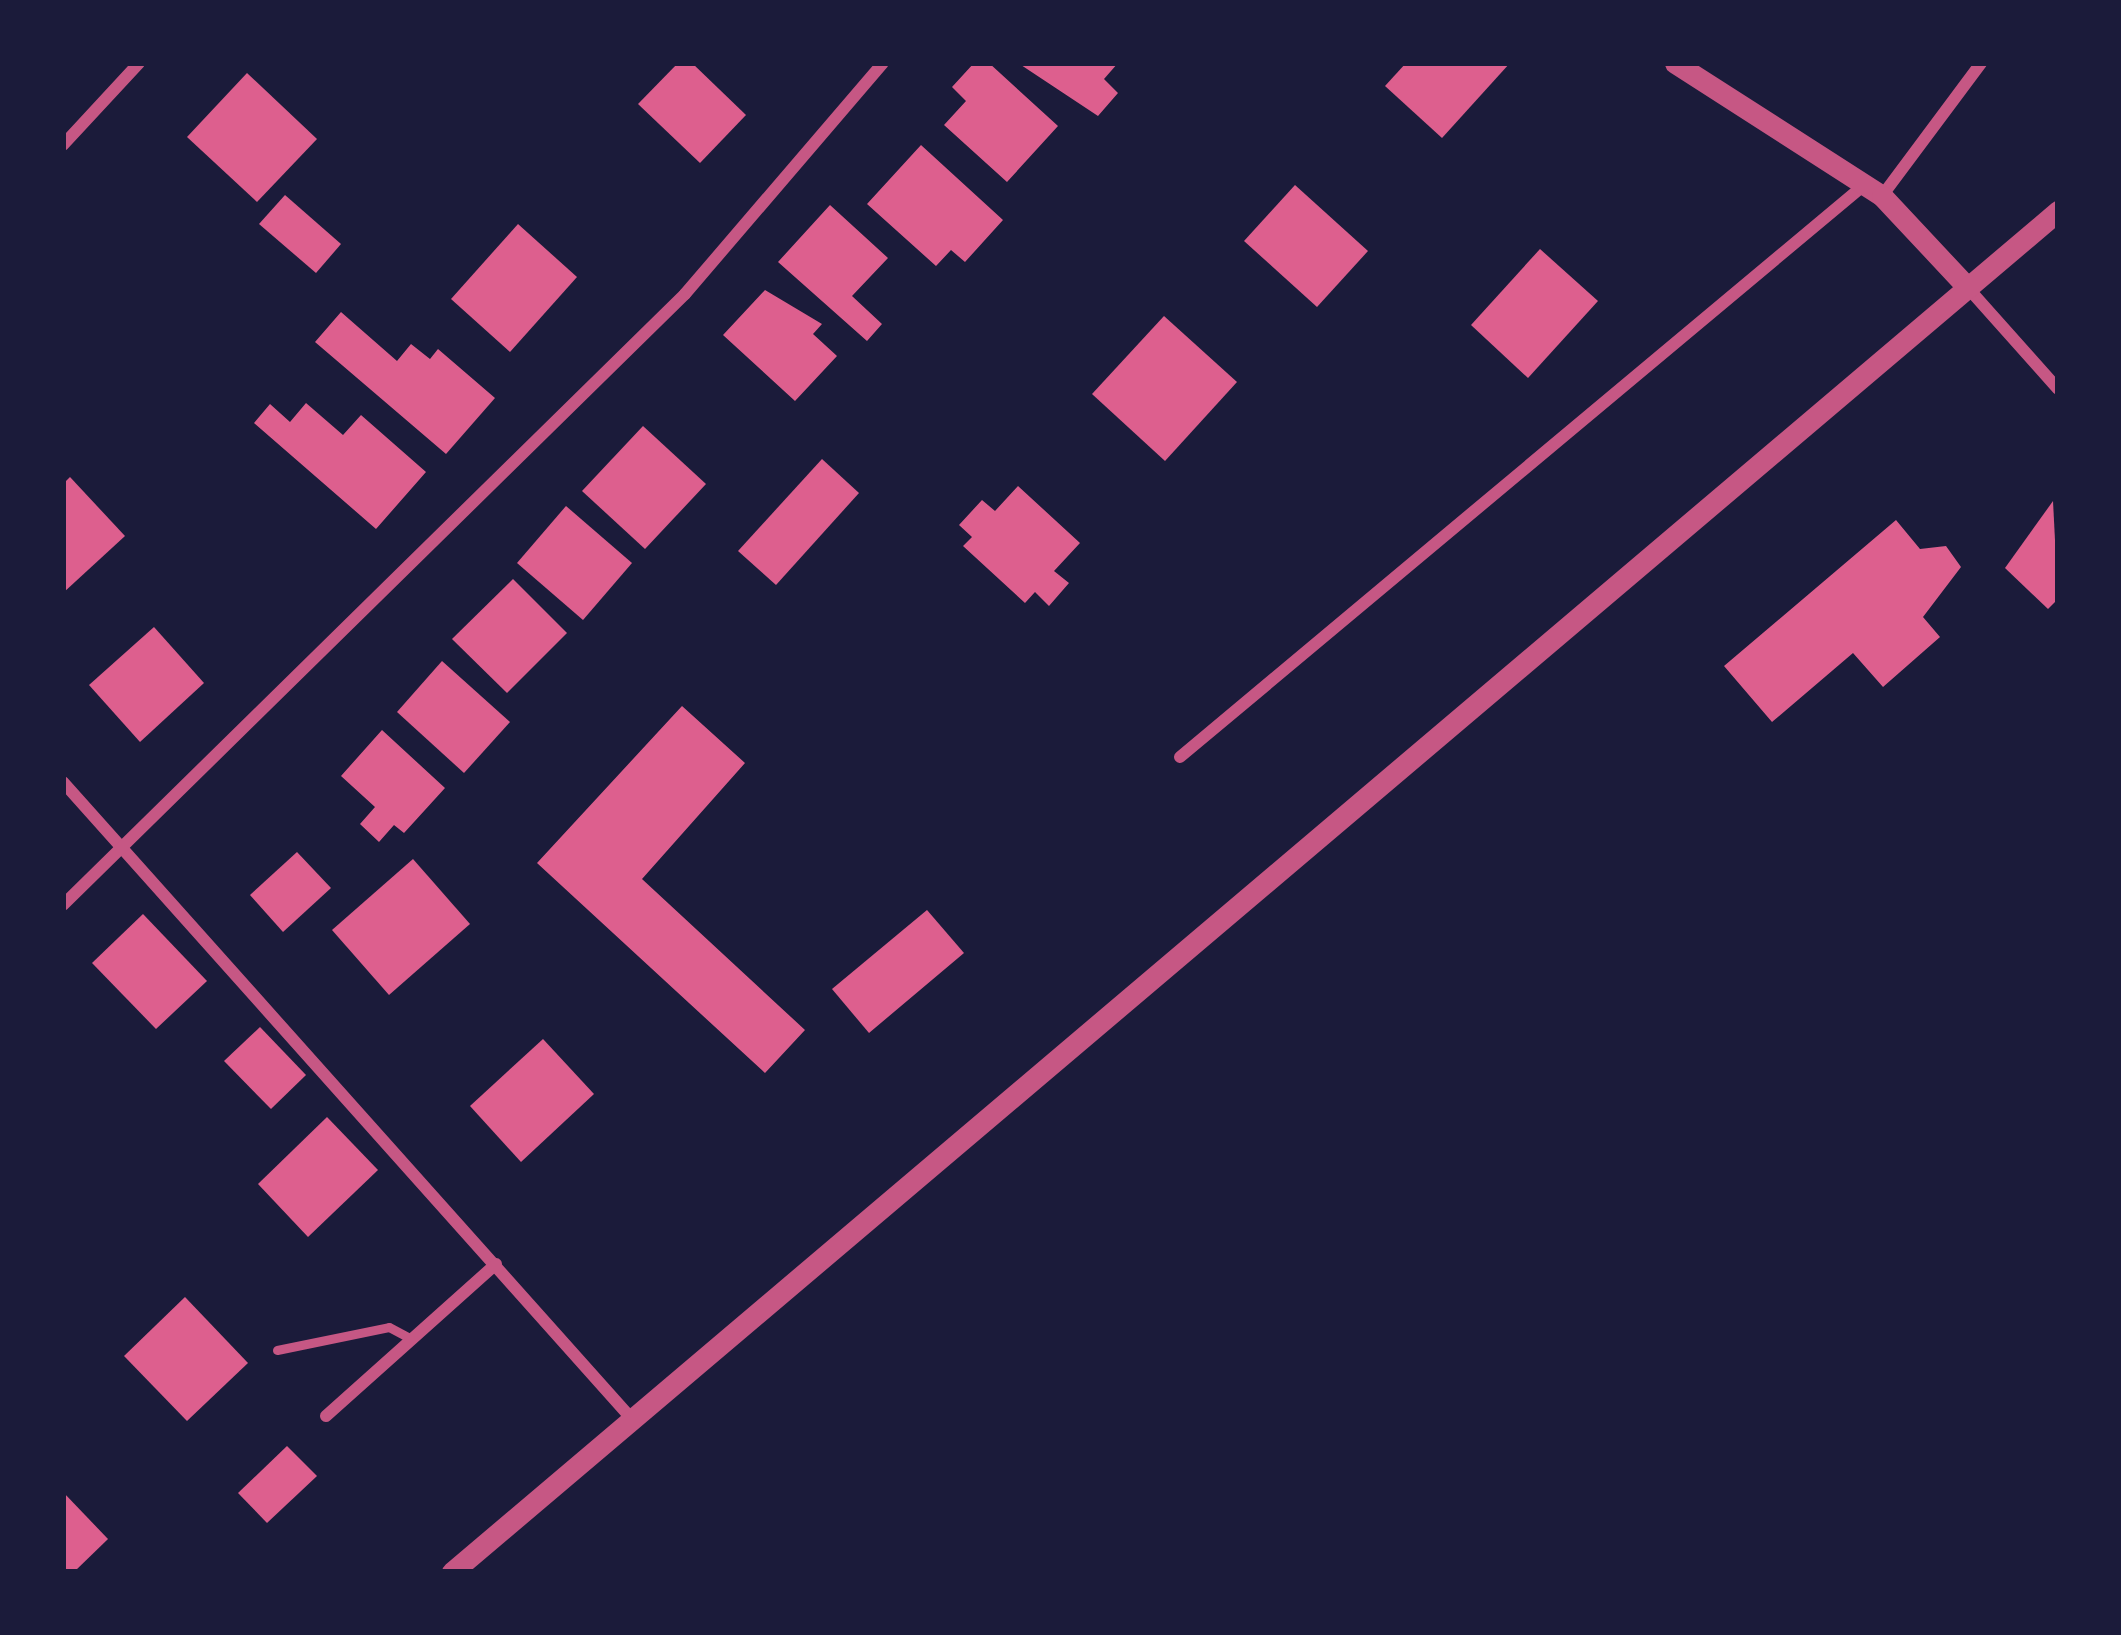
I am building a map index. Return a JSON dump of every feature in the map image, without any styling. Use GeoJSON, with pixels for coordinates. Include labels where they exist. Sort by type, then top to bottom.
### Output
{"type":"FeatureCollection","features":[{"type":"Feature","properties":{"kind":"street"},"geometry":{"type":"LineString","coordinates":[[63,145],[139,63]]}},
{"type":"Feature","properties":{"kind":"street"},"geometry":{"type":"LineString","coordinates":[[63,905],[686,294],[883,63]]}},
{"type":"Feature","properties":{"kind":"street"},"geometry":{"type":"LineString","coordinates":[[1675,63],[1873,191],[2058,389]]}},
{"type":"Feature","properties":{"kind":"street"},"geometry":{"type":"LineString","coordinates":[[1180,757],[1873,191],[1982,63]]}},
{"type":"Feature","properties":{"kind":"street"},"geometry":{"type":"LineString","coordinates":[[452,1572],[2058,212]]}},
{"type":"Feature","properties":{"kind":"street"},"geometry":{"type":"LineString","coordinates":[[63,782],[632,1419]]}},
{"type":"Feature","properties":{"kind":"street"},"geometry":{"type":"LineString","coordinates":[[326,1416],[496,1264]]}},
{"type":"Feature","properties":{"kind":"lane"},"geometry":{"type":"LineString","coordinates":[[277,1350],[389,1327],[412,1339]]}},
{"type":"Feature","properties":{"kind":"building"},"geometry":{"type":"Polygon","coordinates":[[[678,63],[692,63],[746,115],[700,163],[638,104],[678,63]]]}},
{"type":"Feature","properties":{"kind":"building"},"geometry":{"type":"Polygon","coordinates":[[[974,63],[989,63],[1058,126],[1007,182],[944,125],[966,101],[952,87],[974,63]]]}},
{"type":"Feature","properties":{"kind":"building"},"geometry":{"type":"Polygon","coordinates":[[[1018,63],[1118,63],[1104,79],[1118,93],[1098,116],[1018,63]]]}},
{"type":"Feature","properties":{"kind":"building"},"geometry":{"type":"Polygon","coordinates":[[[1406,63],[1510,63],[1442,138],[1385,86],[1406,63]]]}},
{"type":"Feature","properties":{"kind":"building"},"geometry":{"type":"Polygon","coordinates":[[[247,73],[317,139],[257,202],[187,137],[247,73]]]}},
{"type":"Feature","properties":{"kind":"building"},"geometry":{"type":"Polygon","coordinates":[[[921,145],[1003,220],[965,262],[951,250],[936,266],[867,204],[921,145]]]}},
{"type":"Feature","properties":{"kind":"building"},"geometry":{"type":"Polygon","coordinates":[[[1295,185],[1368,251],[1317,307],[1244,241],[1295,185]]]}},
{"type":"Feature","properties":{"kind":"building"},"geometry":{"type":"Polygon","coordinates":[[[285,195],[341,244],[316,273],[259,224],[285,195]]]}},
{"type":"Feature","properties":{"kind":"building"},"geometry":{"type":"Polygon","coordinates":[[[830,205],[888,258],[852,296],[882,324],[867,341],[778,262],[830,205]]]}},
{"type":"Feature","properties":{"kind":"building"},"geometry":{"type":"Polygon","coordinates":[[[518,224],[577,277],[510,352],[451,299],[518,224]]]}},
{"type":"Feature","properties":{"kind":"building"},"geometry":{"type":"Polygon","coordinates":[[[1540,249],[1598,301],[1528,378],[1471,325],[1540,249]]]}},
{"type":"Feature","properties":{"kind":"building"},"geometry":{"type":"Polygon","coordinates":[[[765,290],[822,324],[813,334],[837,356],[795,401],[723,335],[765,290]]]}},
{"type":"Feature","properties":{"kind":"building"},"geometry":{"type":"Polygon","coordinates":[[[341,312],[397,361],[411,344],[430,359],[438,349],[495,398],[446,454],[315,342],[341,312]]]}},
{"type":"Feature","properties":{"kind":"building"},"geometry":{"type":"Polygon","coordinates":[[[1164,316],[1237,382],[1165,461],[1092,394],[1164,316]]]}},
{"type":"Feature","properties":{"kind":"building"},"geometry":{"type":"Polygon","coordinates":[[[306,403],[343,435],[361,415],[426,472],[376,529],[254,423],[270,404],[290,422],[306,403]]]}},
{"type":"Feature","properties":{"kind":"building"},"geometry":{"type":"Polygon","coordinates":[[[643,426],[706,484],[645,549],[582,491],[643,426]]]}},
{"type":"Feature","properties":{"kind":"building"},"geometry":{"type":"Polygon","coordinates":[[[822,459],[859,493],[776,585],[738,551],[822,459]]]}},
{"type":"Feature","properties":{"kind":"building"},"geometry":{"type":"Polygon","coordinates":[[[70,477],[125,536],[63,593],[63,484],[70,477]]]}},
{"type":"Feature","properties":{"kind":"building"},"geometry":{"type":"Polygon","coordinates":[[[1018,486],[1080,543],[1054,571],[1069,583],[1049,606],[1035,592],[1025,603],[963,546],[972,537],[959,525],[982,500],[995,511],[1018,486]]]}},
{"type":"Feature","properties":{"kind":"building"},"geometry":{"type":"Polygon","coordinates":[[[2053,501],[2058,599],[2048,609],[2005,568],[2053,501]]]}},
{"type":"Feature","properties":{"kind":"building"},"geometry":{"type":"Polygon","coordinates":[[[566,506],[632,563],[583,620],[517,563],[566,506]]]}},
{"type":"Feature","properties":{"kind":"building"},"geometry":{"type":"Polygon","coordinates":[[[1896,520],[1920,549],[1946,546],[1961,567],[1923,617],[1940,637],[1883,687],[1853,653],[1772,722],[1724,666],[1896,520]]]}},
{"type":"Feature","properties":{"kind":"building"},"geometry":{"type":"Polygon","coordinates":[[[513,579],[567,633],[507,693],[452,639],[513,579]]]}},
{"type":"Feature","properties":{"kind":"building"},"geometry":{"type":"Polygon","coordinates":[[[154,627],[204,683],[140,742],[89,685],[154,627]]]}},
{"type":"Feature","properties":{"kind":"building"},"geometry":{"type":"Polygon","coordinates":[[[442,661],[510,722],[464,773],[397,712],[442,661]]]}},
{"type":"Feature","properties":{"kind":"building"},"geometry":{"type":"Polygon","coordinates":[[[682,706],[745,763],[642,879],[805,1030],[765,1073],[537,863],[682,706]]]}},
{"type":"Feature","properties":{"kind":"building"},"geometry":{"type":"Polygon","coordinates":[[[382,730],[445,788],[404,833],[394,825],[379,842],[360,824],[375,807],[341,776],[382,730]]]}},
{"type":"Feature","properties":{"kind":"building"},"geometry":{"type":"Polygon","coordinates":[[[297,852],[331,888],[283,932],[250,895],[297,852]]]}},
{"type":"Feature","properties":{"kind":"building"},"geometry":{"type":"Polygon","coordinates":[[[413,859],[470,924],[389,995],[332,930],[413,859]]]}},
{"type":"Feature","properties":{"kind":"building"},"geometry":{"type":"Polygon","coordinates":[[[927,910],[964,953],[869,1033],[832,989],[927,910]]]}},
{"type":"Feature","properties":{"kind":"building"},"geometry":{"type":"Polygon","coordinates":[[[143,914],[207,981],[156,1029],[92,963],[143,914]]]}},
{"type":"Feature","properties":{"kind":"building"},"geometry":{"type":"Polygon","coordinates":[[[260,1027],[306,1075],[271,1109],[224,1061],[260,1027]]]}},
{"type":"Feature","properties":{"kind":"building"},"geometry":{"type":"Polygon","coordinates":[[[543,1039],[594,1094],[521,1162],[470,1106],[543,1039]]]}},
{"type":"Feature","properties":{"kind":"building"},"geometry":{"type":"Polygon","coordinates":[[[327,1117],[378,1170],[308,1237],[258,1184],[327,1117]]]}},
{"type":"Feature","properties":{"kind":"building"},"geometry":{"type":"Polygon","coordinates":[[[185,1297],[248,1363],[187,1421],[124,1356],[185,1297]]]}},
{"type":"Feature","properties":{"kind":"building"},"geometry":{"type":"Polygon","coordinates":[[[287,1446],[317,1476],[267,1523],[238,1493],[287,1446]]]}},
{"type":"Feature","properties":{"kind":"building"},"geometry":{"type":"Polygon","coordinates":[[[63,1492],[108,1539],[74,1572],[63,1572],[63,1492]]]}}]}
